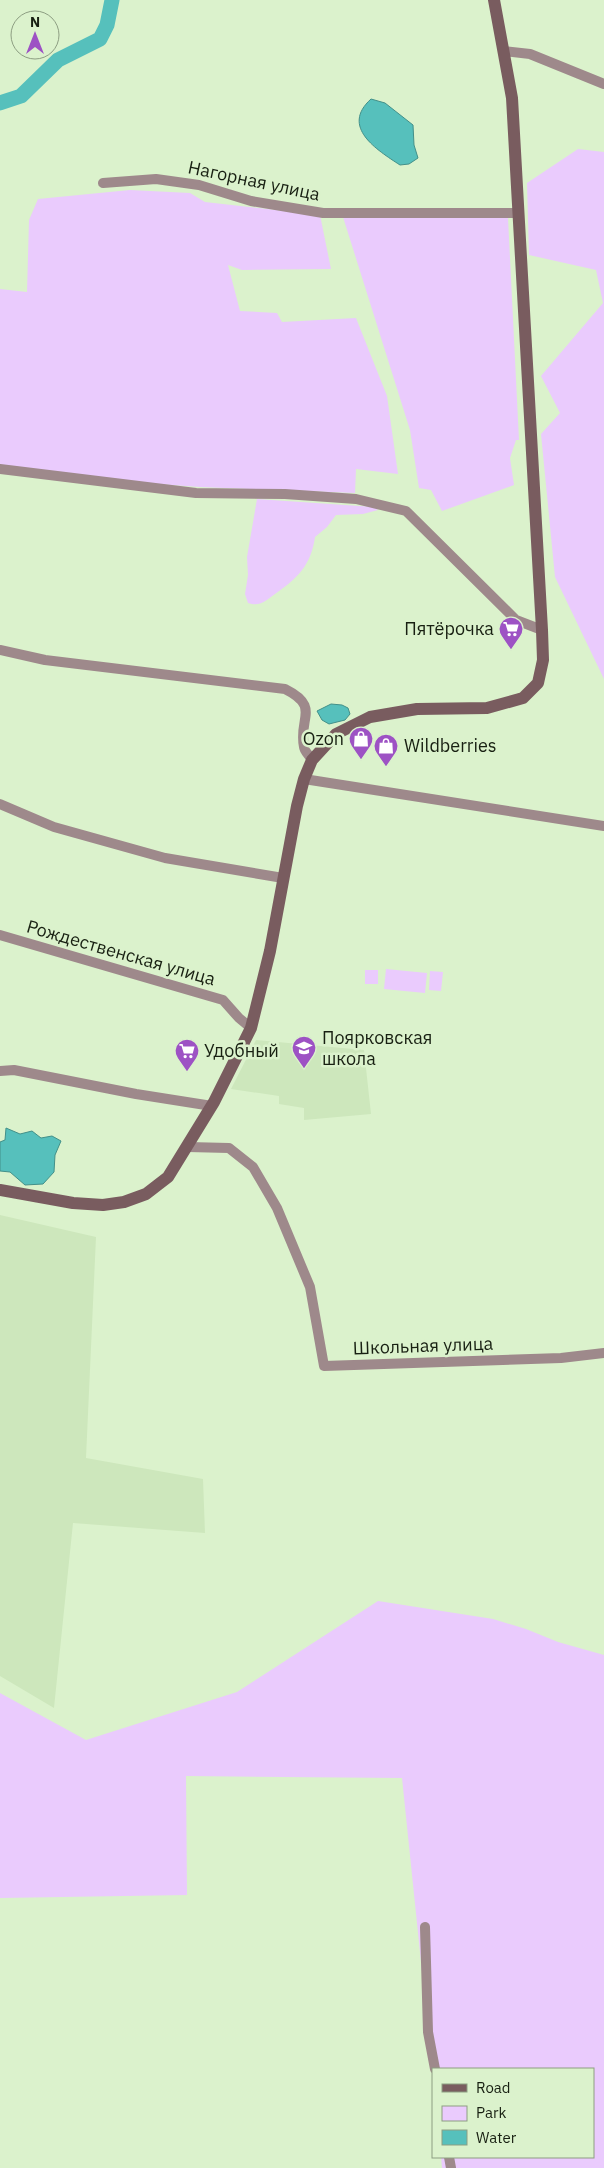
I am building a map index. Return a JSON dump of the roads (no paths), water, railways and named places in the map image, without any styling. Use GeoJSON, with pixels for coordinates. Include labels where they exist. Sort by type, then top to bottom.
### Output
{"type":"FeatureCollection","features":[{"type":"Feature","properties":{"kind":"main road"},"geometry":{"type":"LineString","coordinates":[[0,1190],[73,1203],[103,1205],[124,1202],[146,1194],[168,1178],[212,1106],[251,1028],[270,951],[304,779],[312,760],[336,734],[370,717],[417,708],[487,708],[523,698],[538,683],[543,660],[542,630],[512,98],[494,0]]}},
{"type":"Feature","properties":{"kind":"street"},"geometry":{"type":"LineString","coordinates":[[504,51],[530,54],[604,84]]}},
{"type":"Feature","properties":{"kind":"street","name":"Нагорная улица"},"geometry":{"type":"LineString","coordinates":[[103,182],[156,179],[199,186],[250,200],[323,213],[519,213]]}},
{"type":"Feature","properties":{"kind":"street"},"geometry":{"type":"LineString","coordinates":[[0,469],[196,493],[285,494],[356,499],[406,511],[516,620],[542,630]]}},
{"type":"Feature","properties":{"kind":"street"},"geometry":{"type":"LineString","coordinates":[[0,650],[45,660],[285,689],[300,697],[306,705],[304,748],[312,760]]}},
{"type":"Feature","properties":{"kind":"street"},"geometry":{"type":"LineString","coordinates":[[304,779],[604,826]]}},
{"type":"Feature","properties":{"kind":"street"},"geometry":{"type":"LineString","coordinates":[[0,804],[54,827],[165,858],[283,878]]}},
{"type":"Feature","properties":{"kind":"street","name":"Рождественская улица"},"geometry":{"type":"LineString","coordinates":[[0,935],[223,1000],[251,1028]]}},
{"type":"Feature","properties":{"kind":"street"},"geometry":{"type":"LineString","coordinates":[[0,1071],[14,1070],[136,1094],[212,1106]]}},
{"type":"Feature","properties":{"kind":"street","name":"Школьная улица"},"geometry":{"type":"LineString","coordinates":[[188,1147],[229,1148],[253,1167],[276,1208],[310,1287],[324,1366],[561,1358],[604,1353]]}},
{"type":"Feature","properties":{"kind":"street"},"geometry":{"type":"LineString","coordinates":[[425,1927],[428,2032],[435,2068]]}},
{"type":"Feature","properties":{"kind":"water"},"geometry":{"type":"Polygon","coordinates":[[[371,99],[385,103],[413,125],[414,145],[418,158],[409,164],[400,165],[381,152],[365,137],[360,128],[359,119],[362,109],[371,99]]]}},
{"type":"Feature","properties":{"kind":"water"},"geometry":{"type":"Polygon","coordinates":[[[331,704],[342,705],[348,708],[350,714],[345,720],[329,724],[322,720],[317,711],[331,704]]]}},
{"type":"Feature","properties":{"kind":"water"},"geometry":{"type":"Polygon","coordinates":[[[6,1128],[20,1134],[32,1131],[41,1138],[52,1136],[61,1141],[55,1155],[54,1172],[43,1184],[25,1185],[10,1172],[0,1171],[0,1142],[5,1140],[6,1128]]]}},
{"type":"Feature","properties":{"kind":"waterway"},"geometry":{"type":"LineString","coordinates":[[0,103],[21,96],[58,60],[100,39],[107,25],[112,0]]}},
{"type":"Feature","properties":{"kind":"place","name":"Пятёрочка"},"geometry":{"type":"Point","coordinates":[511,650]}},
{"type":"Feature","properties":{"kind":"place","name":"Ozon"},"geometry":{"type":"Point","coordinates":[361,760]}},
{"type":"Feature","properties":{"kind":"place","name":"Wildberries"},"geometry":{"type":"Point","coordinates":[386,767]}},
{"type":"Feature","properties":{"kind":"place","name":"Поярковская школа"},"geometry":{"type":"Point","coordinates":[304,1069]}},
{"type":"Feature","properties":{"kind":"place","name":"Удобный"},"geometry":{"type":"Point","coordinates":[187,1072]}}]}
